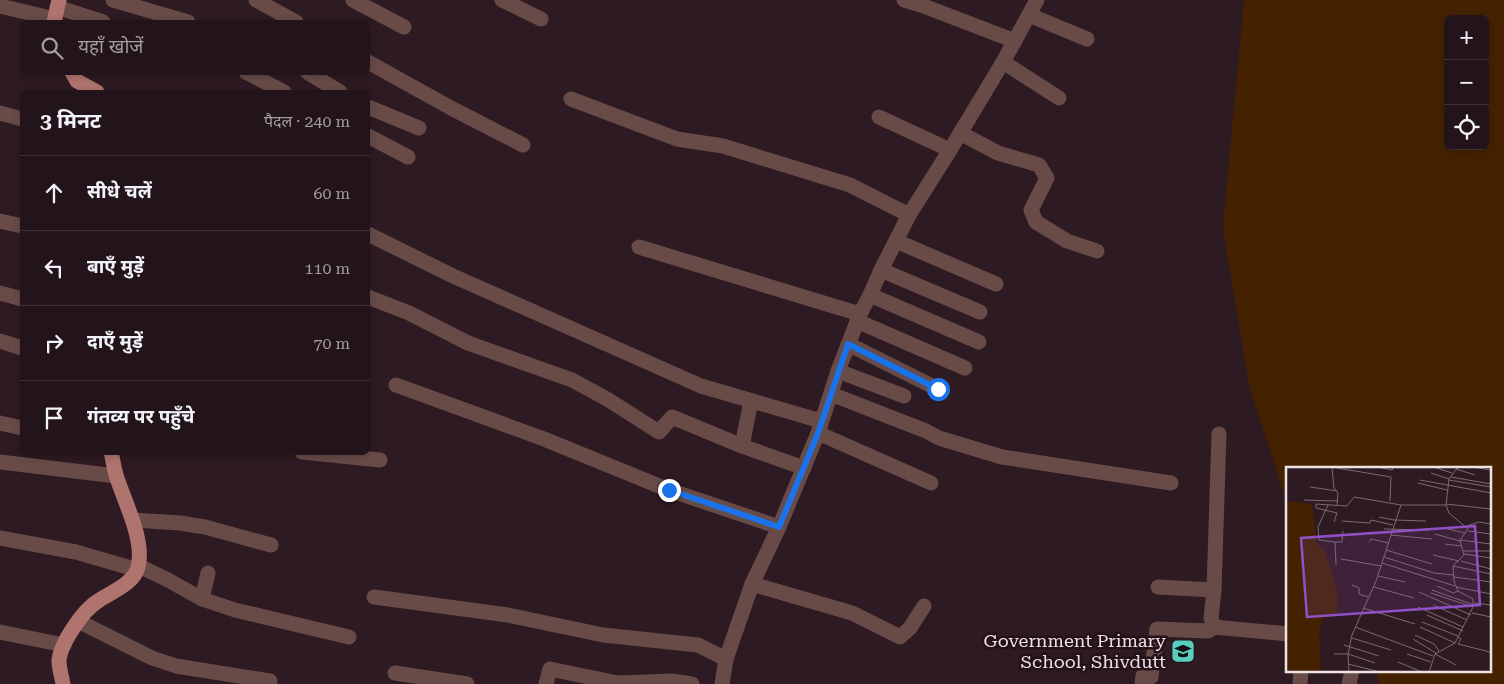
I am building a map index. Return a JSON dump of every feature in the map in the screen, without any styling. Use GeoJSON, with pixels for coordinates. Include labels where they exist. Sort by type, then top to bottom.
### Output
{"type":"FeatureCollection","features":[{"type":"Feature","properties":{"kind":"main road"},"geometry":{"type":"LineString","coordinates":[[74,75],[77,81],[93,90]]}},
{"type":"Feature","properties":{"kind":"main road"},"geometry":{"type":"LineString","coordinates":[[63,684],[59,660],[64,645],[78,621],[95,602],[130,581],[138,568],[138,543],[133,520],[116,476],[112,455]]}},
{"type":"Feature","properties":{"kind":"street"},"geometry":{"type":"LineString","coordinates":[[113,0],[181,20]]}},
{"type":"Feature","properties":{"kind":"street"},"geometry":{"type":"LineString","coordinates":[[256,0],[292,20]]}},
{"type":"Feature","properties":{"kind":"street"},"geometry":{"type":"LineString","coordinates":[[354,0],[404,27]]}},
{"type":"Feature","properties":{"kind":"street"},"geometry":{"type":"LineString","coordinates":[[502,0],[542,19]]}},
{"type":"Feature","properties":{"kind":"street"},"geometry":{"type":"LineString","coordinates":[[904,0],[1015,41]]}},
{"type":"Feature","properties":{"kind":"street"},"geometry":{"type":"LineString","coordinates":[[722,684],[726,659],[752,584],[804,468],[848,344],[881,270],[909,215],[1003,62],[1037,0]]}},
{"type":"Feature","properties":{"kind":"street"},"geometry":{"type":"LineString","coordinates":[[0,6],[56,12],[94,20]]}},
{"type":"Feature","properties":{"kind":"street"},"geometry":{"type":"LineString","coordinates":[[1029,15],[1087,39]]}},
{"type":"Feature","properties":{"kind":"street"},"geometry":{"type":"LineString","coordinates":[[1003,62],[1059,98]]}},
{"type":"Feature","properties":{"kind":"street"},"geometry":{"type":"LineString","coordinates":[[370,63],[523,145]]}},
{"type":"Feature","properties":{"kind":"street"},"geometry":{"type":"LineString","coordinates":[[252,75],[280,90]]}},
{"type":"Feature","properties":{"kind":"street"},"geometry":{"type":"LineString","coordinates":[[311,75],[337,90]]}},
{"type":"Feature","properties":{"kind":"street"},"geometry":{"type":"LineString","coordinates":[[571,99],[672,137],[722,146],[850,185],[909,215]]}},
{"type":"Feature","properties":{"kind":"street"},"geometry":{"type":"LineString","coordinates":[[370,109],[419,128]]}},
{"type":"Feature","properties":{"kind":"street"},"geometry":{"type":"LineString","coordinates":[[0,113],[20,118]]}},
{"type":"Feature","properties":{"kind":"street"},"geometry":{"type":"LineString","coordinates":[[879,117],[950,150]]}},
{"type":"Feature","properties":{"kind":"street"},"geometry":{"type":"LineString","coordinates":[[960,134],[998,153],[1039,165],[1047,178],[1031,210],[1036,222],[1067,241],[1096,251]]}},
{"type":"Feature","properties":{"kind":"street"},"geometry":{"type":"LineString","coordinates":[[370,137],[408,157]]}},
{"type":"Feature","properties":{"kind":"street"},"geometry":{"type":"LineString","coordinates":[[0,222],[20,226]]}},
{"type":"Feature","properties":{"kind":"street"},"geometry":{"type":"LineString","coordinates":[[370,235],[453,276],[586,337],[701,386],[751,401],[819,427],[931,483]]}},
{"type":"Feature","properties":{"kind":"street"},"geometry":{"type":"LineString","coordinates":[[896,240],[996,284]]}},
{"type":"Feature","properties":{"kind":"street"},"geometry":{"type":"LineString","coordinates":[[639,247],[859,318],[965,368]]}},
{"type":"Feature","properties":{"kind":"street"},"geometry":{"type":"LineString","coordinates":[[881,270],[980,312]]}},
{"type":"Feature","properties":{"kind":"street"},"geometry":{"type":"LineString","coordinates":[[0,292],[20,298]]}},
{"type":"Feature","properties":{"kind":"street"},"geometry":{"type":"LineString","coordinates":[[870,295],[979,342]]}},
{"type":"Feature","properties":{"kind":"street"},"geometry":{"type":"LineString","coordinates":[[370,298],[409,313],[468,343],[572,380],[607,399],[659,432],[672,416],[742,446],[804,468]]}},
{"type":"Feature","properties":{"kind":"street"},"geometry":{"type":"LineString","coordinates":[[0,341],[20,347]]}},
{"type":"Feature","properties":{"kind":"street"},"geometry":{"type":"LineString","coordinates":[[848,344],[938,389]]}},
{"type":"Feature","properties":{"kind":"street"},"geometry":{"type":"LineString","coordinates":[[838,371],[904,396]]}},
{"type":"Feature","properties":{"kind":"street"},"geometry":{"type":"LineString","coordinates":[[396,385],[544,439],[669,490],[779,527]]}},
{"type":"Feature","properties":{"kind":"street"},"geometry":{"type":"LineString","coordinates":[[831,394],[926,431],[938,438],[1002,457],[1171,483]]}},
{"type":"Feature","properties":{"kind":"street"},"geometry":{"type":"LineString","coordinates":[[742,446],[751,401]]}},
{"type":"Feature","properties":{"kind":"street"},"geometry":{"type":"LineString","coordinates":[[0,423],[20,428]]}},
{"type":"Feature","properties":{"kind":"street"},"geometry":{"type":"LineString","coordinates":[[1214,627],[1211,618],[1214,590],[1219,434]]}},
{"type":"Feature","properties":{"kind":"street"},"geometry":{"type":"LineString","coordinates":[[331,455],[380,460]]}},
{"type":"Feature","properties":{"kind":"street"},"geometry":{"type":"LineString","coordinates":[[0,462],[116,476]]}},
{"type":"Feature","properties":{"kind":"street"},"geometry":{"type":"LineString","coordinates":[[133,520],[180,523],[205,527],[271,545]]}},
{"type":"Feature","properties":{"kind":"street"},"geometry":{"type":"LineString","coordinates":[[0,538],[76,552],[138,568],[168,580],[202,599],[235,610],[349,638]]}},
{"type":"Feature","properties":{"kind":"street"},"geometry":{"type":"LineString","coordinates":[[202,599],[208,573]]}},
{"type":"Feature","properties":{"kind":"street"},"geometry":{"type":"LineString","coordinates":[[752,584],[852,613],[900,638],[910,628],[924,606]]}},
{"type":"Feature","properties":{"kind":"street"},"geometry":{"type":"LineString","coordinates":[[1158,587],[1214,590]]}},
{"type":"Feature","properties":{"kind":"street"},"geometry":{"type":"LineString","coordinates":[[374,596],[508,615],[603,635],[698,645],[726,659]]}},
{"type":"Feature","properties":{"kind":"street"},"geometry":{"type":"LineString","coordinates":[[78,621],[152,658],[176,666],[270,681]]}},
{"type":"Feature","properties":{"kind":"street"},"geometry":{"type":"LineString","coordinates":[[1142,684],[1143,676],[1151,677],[1157,629],[1208,631],[1214,627],[1286,634]]}},
{"type":"Feature","properties":{"kind":"street"},"geometry":{"type":"LineString","coordinates":[[0,632],[64,645]]}},
{"type":"Feature","properties":{"kind":"street"},"geometry":{"type":"LineString","coordinates":[[546,684],[550,669],[618,683],[672,681],[692,684]]}},
{"type":"Feature","properties":{"kind":"street"},"geometry":{"type":"LineString","coordinates":[[395,673],[467,684]]}},
{"type":"Feature","properties":{"kind":"shaded area"},"geometry":{"type":"Polygon","coordinates":[[[1244,0],[1504,0],[1504,684],[1379,684],[1377,672],[1492,672],[1492,467],[1286,467],[1286,500],[1250,389],[1223,227],[1244,0]]]}},
{"type":"Feature","properties":{"kind":"place","name":"Government Primary School, Shivdutt"},"geometry":{"type":"Point","coordinates":[1183,651]}},
{"type":"Feature","properties":{"kind":"route"},"geometry":{"type":"LineString","coordinates":[[669,490],[779,527],[818,433],[848,344],[938,389]]}}]}
